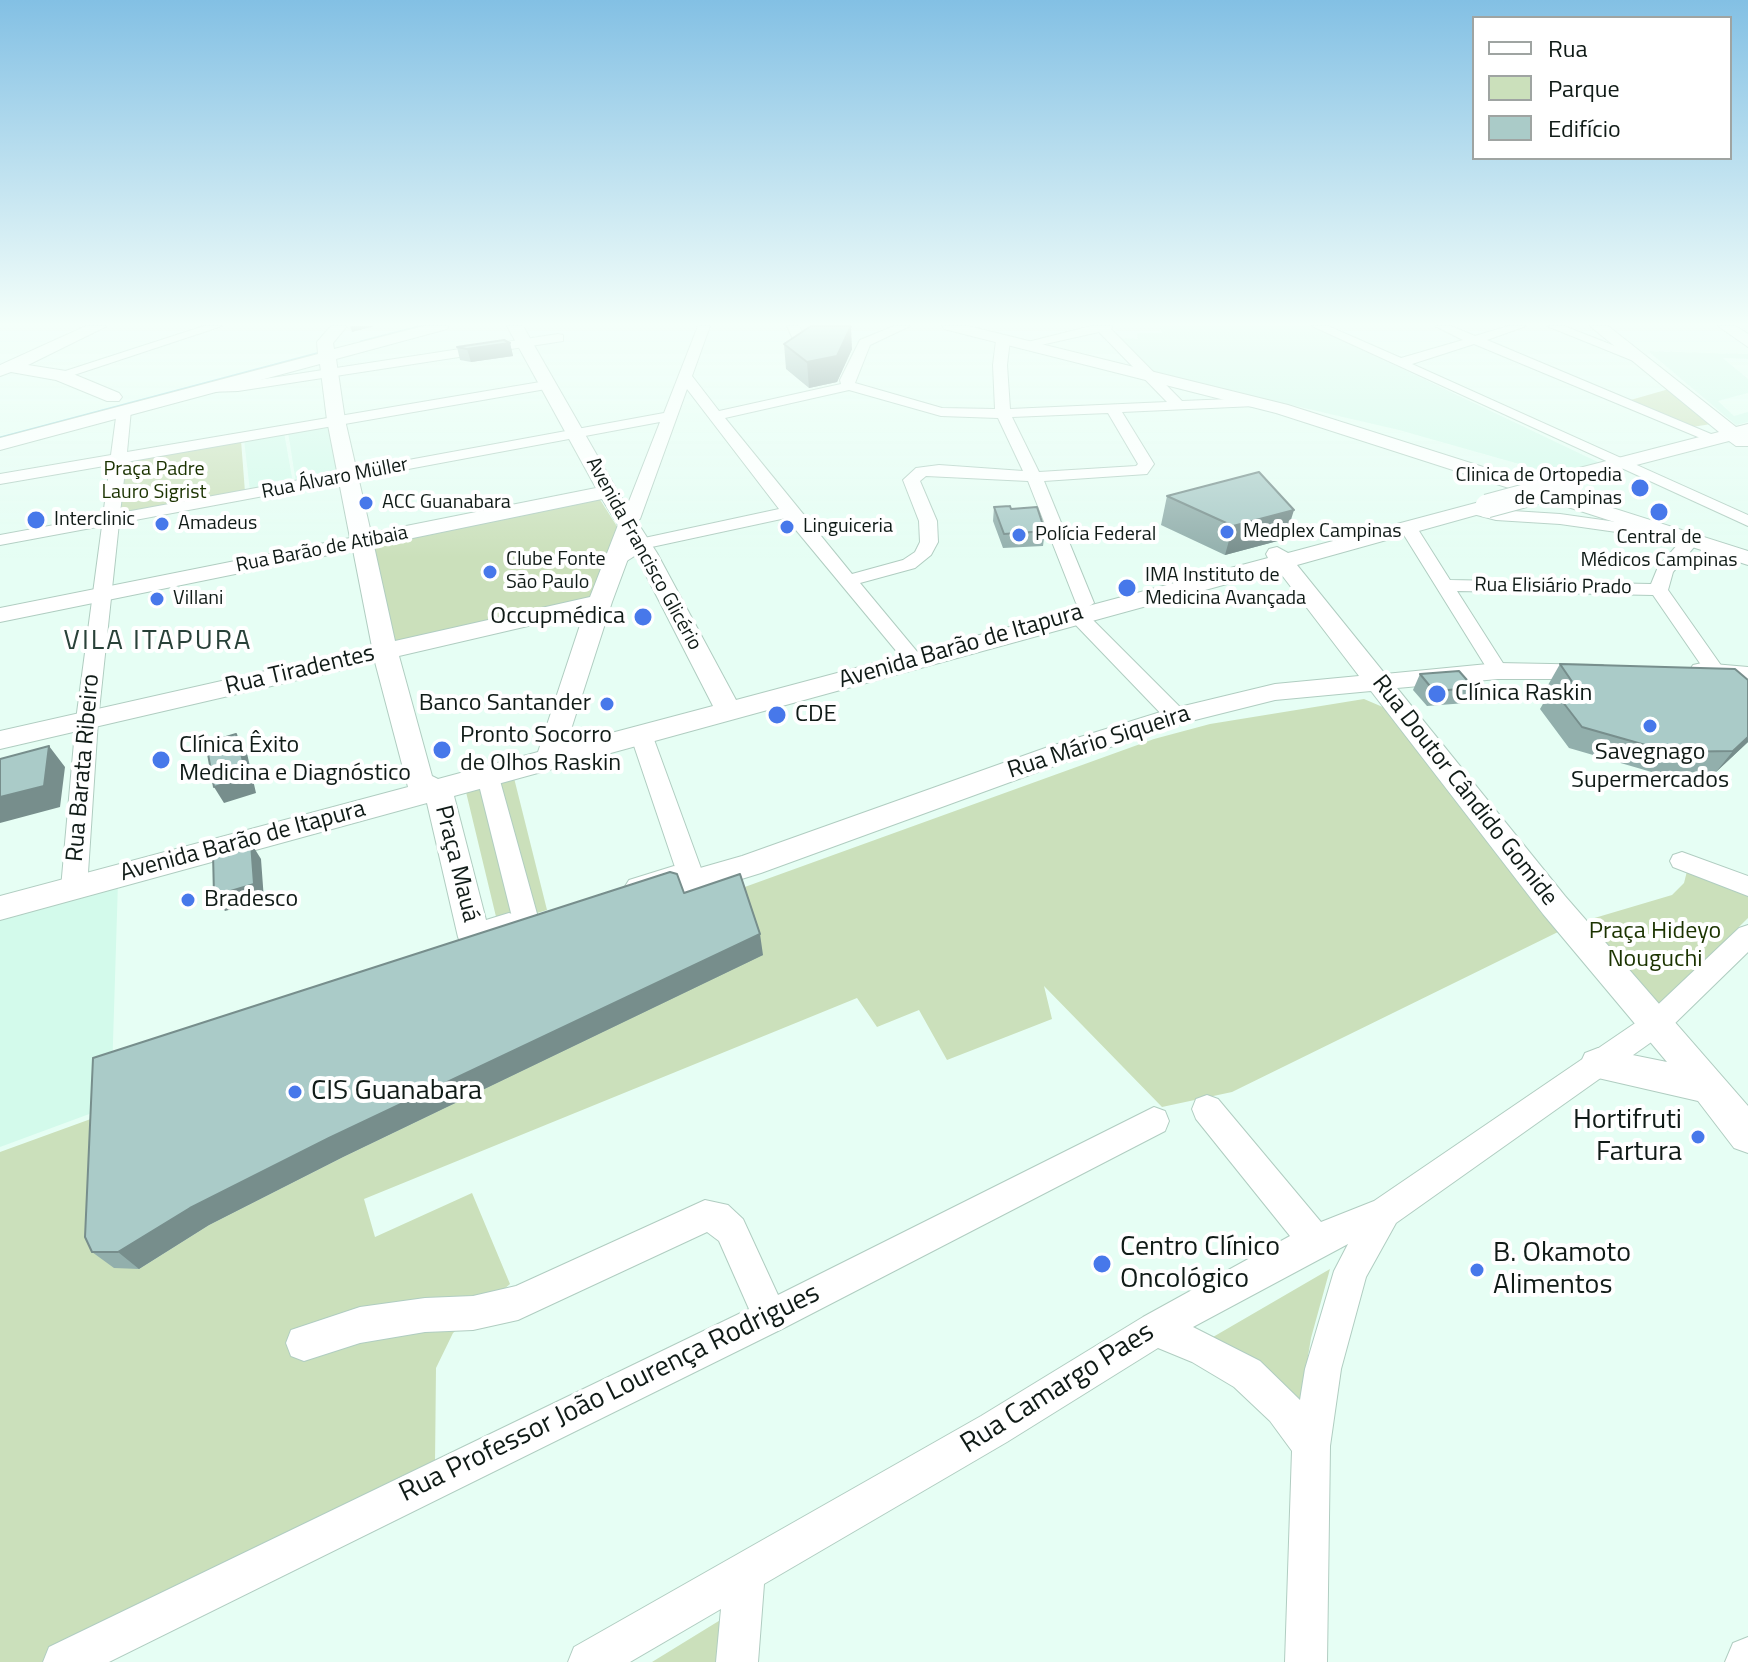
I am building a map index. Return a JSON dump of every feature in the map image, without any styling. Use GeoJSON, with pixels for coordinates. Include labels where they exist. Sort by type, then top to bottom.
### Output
{"type":"FeatureCollection","features":[{"type":"Feature","properties":{"kind":"main road"},"geometry":{"type":"LineString","coordinates":[[0,427],[119,404]]}},
{"type":"Feature","properties":{"kind":"main road"},"geometry":{"type":"LineString","coordinates":[[0,444],[119,404]]}},
{"type":"Feature","properties":{"kind":"main road","name":"Praça Mauá"},"geometry":{"type":"LineString","coordinates":[[334,404],[385,651],[474,937],[526,921]]}},
{"type":"Feature","properties":{"kind":"main road","name":"Avenida Francisco Glicério"},"geometry":{"type":"LineString","coordinates":[[557,404],[608,492],[634,529],[723,700]]}},
{"type":"Feature","properties":{"kind":"main road"},"geometry":{"type":"LineString","coordinates":[[1261,404],[1565,481],[1714,547]]}},
{"type":"Feature","properties":{"kind":"main road"},"geometry":{"type":"LineString","coordinates":[[1698,404],[1739,436]]}},
{"type":"Feature","properties":{"kind":"main road"},"geometry":{"type":"LineString","coordinates":[[1354,429],[1462,500]]}},
{"type":"Feature","properties":{"kind":"main road"},"geometry":{"type":"LineString","coordinates":[[1354,429],[1748,558]]}},
{"type":"Feature","properties":{"kind":"main road","name":"Avenida Barão de Itapura"},"geometry":{"type":"LineString","coordinates":[[1280,557],[1462,500],[1565,481],[1739,436]]}},
{"type":"Feature","properties":{"kind":"main road","name":"Rua Barão de Atibaia"},"geometry":{"type":"LineString","coordinates":[[0,615],[608,492]]}},
{"type":"Feature","properties":{"kind":"main road","name":"Avenida Barão de Itapura"},"geometry":{"type":"LineString","coordinates":[[428,786],[488,777],[552,753],[641,734],[1081,609],[1408,527],[1462,500]]}},
{"type":"Feature","properties":{"kind":"main road"},"geometry":{"type":"LineString","coordinates":[[552,753],[600,602],[616,560],[634,529]]}},
{"type":"Feature","properties":{"kind":"main road","name":"Rua Doutor Cândido Gomide"},"geometry":{"type":"LineString","coordinates":[[1280,557],[1554,905],[1657,1023],[1748,1135]]}},
{"type":"Feature","properties":{"kind":"main road","name":"Rua Tiradentes"},"geometry":{"type":"LineString","coordinates":[[0,740],[600,602]]}},
{"type":"Feature","properties":{"kind":"main road","name":"Avenida Barão de Itapura"},"geometry":{"type":"LineString","coordinates":[[0,908],[74,882],[552,753],[723,700],[909,656]]}},
{"type":"Feature","properties":{"kind":"main road","name":"Rua Mário Siqueira"},"geometry":{"type":"LineString","coordinates":[[615,895],[674,878],[693,882],[750,865],[1058,754],[1176,716],[1275,692],[1498,671],[1622,671]]}},
{"type":"Feature","properties":{"kind":"main road"},"geometry":{"type":"LineString","coordinates":[[1668,671],[1748,675]]}},
{"type":"Feature","properties":{"kind":"main road","name":"Avenida Barão de Itapura"},"geometry":{"type":"LineString","coordinates":[[0,895],[74,882]]}},
{"type":"Feature","properties":{"kind":"main road"},"geometry":{"type":"LineString","coordinates":[[526,921],[556,913]]}},
{"type":"Feature","properties":{"kind":"main road"},"geometry":{"type":"LineString","coordinates":[[1598,1064],[1709,1087]]}},
{"type":"Feature","properties":{"kind":"street","name":"Rua Barata Ribeiro"},"geometry":{"type":"LineString","coordinates":[[74,882],[87,720],[117,458],[119,404]]}},
{"type":"Feature","properties":{"kind":"street"},"geometry":{"type":"LineString","coordinates":[[0,479],[435,404]]}},
{"type":"Feature","properties":{"kind":"street"},"geometry":{"type":"LineString","coordinates":[[674,404],[644,485],[634,529],[790,512]]}},
{"type":"Feature","properties":{"kind":"street","name":"Rua Álvaro Müller"},"geometry":{"type":"LineString","coordinates":[[0,540],[575,433],[689,404]]}},
{"type":"Feature","properties":{"kind":"street"},"geometry":{"type":"LineString","coordinates":[[706,404],[790,512],[909,656]]}},
{"type":"Feature","properties":{"kind":"street"},"geometry":{"type":"LineString","coordinates":[[716,416],[771,404]]}},
{"type":"Feature","properties":{"kind":"street"},"geometry":{"type":"LineString","coordinates":[[911,404],[941,412],[1003,414],[1155,408],[1169,404]]}},
{"type":"Feature","properties":{"kind":"street"},"geometry":{"type":"LineString","coordinates":[[1003,404],[1003,414],[1034,477],[1081,609],[1176,716]]}},
{"type":"Feature","properties":{"kind":"street"},"geometry":{"type":"LineString","coordinates":[[1489,404],[1748,521]]}},
{"type":"Feature","properties":{"kind":"street"},"geometry":{"type":"LineString","coordinates":[[1649,404],[1739,436]]}},
{"type":"Feature","properties":{"kind":"street"},"geometry":{"type":"LineString","coordinates":[[848,581],[909,564],[922,555],[929,542],[928,521],[911,480],[914,475],[939,470],[1034,477],[1124,474],[1144,468],[1146,464],[1113,410]]}},
{"type":"Feature","properties":{"kind":"street","name":"Rua Barão de Atibaia"},"geometry":{"type":"LineString","coordinates":[[608,492],[644,485]]}},
{"type":"Feature","properties":{"kind":"street"},"geometry":{"type":"LineString","coordinates":[[1462,500],[1496,515],[1560,519],[1682,538],[1664,571],[1659,590],[1715,671]]}},
{"type":"Feature","properties":{"kind":"street"},"geometry":{"type":"LineString","coordinates":[[1408,527],[1498,671]]}},
{"type":"Feature","properties":{"kind":"street","name":"Rua Elisiário Prado"},"geometry":{"type":"LineString","coordinates":[[1447,585],[1659,590]]}},
{"type":"Feature","properties":{"kind":"street"},"geometry":{"type":"LineString","coordinates":[[641,734],[693,882]]}},
{"type":"Feature","properties":{"kind":"street"},"geometry":{"type":"LineString","coordinates":[[488,777],[526,921]]}},
{"type":"Feature","properties":{"kind":"street"},"geometry":{"type":"LineString","coordinates":[[1682,861],[1748,886]]}},
{"type":"Feature","properties":{"kind":"street","name":"Rua Camargo Paes"},"geometry":{"type":"LineString","coordinates":[[589,1662],[994,1429],[1155,1329],[1315,1241],[1385,1212],[1657,1023],[1748,935]]}},
{"type":"Feature","properties":{"kind":"street"},"geometry":{"type":"LineString","coordinates":[[1207,1109],[1315,1241]]}},
{"type":"Feature","properties":{"kind":"street","name":"Rua Professor João Lourença Rodrigues"},"geometry":{"type":"LineString","coordinates":[[64,1662],[770,1317],[1154,1121]]}},
{"type":"Feature","properties":{"kind":"street"},"geometry":{"type":"LineString","coordinates":[[1306,1662],[1311,1446],[1323,1369],[1351,1271],[1385,1212]]}},
{"type":"Feature","properties":{"kind":"street"},"geometry":{"type":"LineString","coordinates":[[304,1343],[360,1325],[425,1315],[473,1313],[518,1303],[705,1216],[716,1216],[731,1230],[770,1317]]}},
{"type":"Feature","properties":{"kind":"street"},"geometry":{"type":"LineString","coordinates":[[1155,1329],[1204,1349],[1247,1374],[1283,1408],[1311,1446]]}},
{"type":"Feature","properties":{"kind":"street"},"geometry":{"type":"LineString","coordinates":[[737,1662],[744,1575]]}},
{"type":"Feature","properties":{"kind":"shaded area"},"geometry":{"type":"Polygon","coordinates":[[[1285,404],[1475,404],[1600,463],[1551,473],[1399,430],[1285,404]]]}},
{"type":"Feature","properties":{"kind":"shaded area"},"geometry":{"type":"Polygon","coordinates":[[[1711,404],[1721,404],[1734,416],[1748,412],[1748,422],[1736,425],[1711,404]]]}},
{"type":"Feature","properties":{"kind":"shaded area"},"geometry":{"type":"Polygon","coordinates":[[[328,425],[340,474],[296,483],[288,432],[328,425]]]}},
{"type":"Feature","properties":{"kind":"shaded area"},"geometry":{"type":"Polygon","coordinates":[[[284,432],[293,483],[250,491],[244,440],[284,432]]]}},
{"type":"Feature","properties":{"kind":"shaded area"},"geometry":{"type":"Polygon","coordinates":[[[118,882],[111,1106],[0,1147],[0,913],[118,882]]]}},
{"type":"Feature","properties":{"kind":"green space"},"geometry":{"type":"Polygon","coordinates":[[[1633,404],[1686,404],[1711,424],[1692,427],[1633,404]]]}},
{"type":"Feature","properties":{"kind":"green space","name":"Praça Padre Lauro Sigrist"},"geometry":{"type":"Polygon","coordinates":[[[241,440],[245,492],[119,515],[122,460],[241,440]]]}},
{"type":"Feature","properties":{"kind":"green space","name":"Clube Fonte São Paulo"},"geometry":{"type":"Polygon","coordinates":[[[599,498],[618,528],[589,599],[396,644],[374,545],[599,498]]]}},
{"type":"Feature","properties":{"kind":"green space"},"geometry":{"type":"Polygon","coordinates":[[[1364,699],[1392,711],[1554,905],[1558,932],[1232,1092],[1162,1107],[1044,986],[1052,1019],[947,1060],[919,1010],[877,1027],[857,998],[364,1199],[375,1237],[472,1193],[510,1284],[453,1333],[436,1368],[435,1463],[62,1662],[0,1662],[0,1152],[110,1112],[139,1269],[209,1225],[343,1157],[762,955],[742,888],[1154,739],[1210,724],[1364,699]]]}},
{"type":"Feature","properties":{"kind":"green space"},"geometry":{"type":"Polygon","coordinates":[[[514,778],[547,910],[498,925],[466,792],[514,778]]]}},
{"type":"Feature","properties":{"kind":"green space","name":"Praça Hideyo Nouguchi"},"geometry":{"type":"Polygon","coordinates":[[[1687,871],[1748,894],[1748,918],[1652,1013],[1581,922],[1672,895],[1684,883],[1687,871]]]}},
{"type":"Feature","properties":{"kind":"green space"},"geometry":{"type":"Polygon","coordinates":[[[1330,1269],[1311,1338],[1300,1404],[1213,1337],[1330,1269]]]}},
{"type":"Feature","properties":{"kind":"green space"},"geometry":{"type":"Polygon","coordinates":[[[722,1619],[720,1662],[652,1662],[722,1619]]]}},
{"type":"Feature","properties":{"kind":"building"},"geometry":{"type":"Polygon","coordinates":[[[1259,472],[1294,510],[1233,526],[1167,496],[1259,472]]]}},
{"type":"Feature","properties":{"kind":"building"},"geometry":{"type":"Polygon","coordinates":[[[1010,506],[1011,509],[1037,507],[1045,531],[1004,534],[994,507],[1010,506]]]}},
{"type":"Feature","properties":{"kind":"building","name":"Savegnago Supermercados"},"geometry":{"type":"Polygon","coordinates":[[[1560,664],[1735,669],[1748,680],[1748,737],[1733,751],[1670,752],[1582,727],[1552,688],[1575,686],[1560,664]]]}},
{"type":"Feature","properties":{"kind":"building"},"geometry":{"type":"Polygon","coordinates":[[[1459,671],[1474,688],[1434,691],[1420,674],[1459,671]]]}},
{"type":"Feature","properties":{"kind":"building"},"geometry":{"type":"Polygon","coordinates":[[[236,734],[247,777],[214,787],[206,743],[236,734]]]}},
{"type":"Feature","properties":{"kind":"building"},"geometry":{"type":"Polygon","coordinates":[[[49,746],[44,786],[0,797],[0,759],[49,746]]]}},
{"type":"Feature","properties":{"kind":"building"},"geometry":{"type":"Polygon","coordinates":[[[251,843],[254,884],[214,896],[213,853],[251,843]]]}},
{"type":"Feature","properties":{"kind":"building","name":"CIS Guanabara"},"geometry":{"type":"Polygon","coordinates":[[[670,872],[677,874],[684,893],[740,874],[760,934],[329,1138],[190,1208],[118,1252],[92,1252],[85,1237],[93,1058],[670,872]]]}},
{"type":"Feature","properties":{"kind":"waterway"},"geometry":{"type":"LineString","coordinates":[[0,438],[130,404]]}},
{"type":"Feature","properties":{"kind":"place","name":"Clinica de Ortopedia de Campinas"},"geometry":{"type":"Point","coordinates":[1640,488]}},
{"type":"Feature","properties":{"kind":"place","name":"ACC Guanabara"},"geometry":{"type":"Point","coordinates":[366,503]}},
{"type":"Feature","properties":{"kind":"place","name":"Central de Médicos Campinas"},"geometry":{"type":"Point","coordinates":[1659,512]}},
{"type":"Feature","properties":{"kind":"place","name":"Interclinic"},"geometry":{"type":"Point","coordinates":[36,520]}},
{"type":"Feature","properties":{"kind":"place","name":"Amadeus"},"geometry":{"type":"Point","coordinates":[162,524]}},
{"type":"Feature","properties":{"kind":"place","name":"Linguiceria"},"geometry":{"type":"Point","coordinates":[787,527]}},
{"type":"Feature","properties":{"kind":"place","name":"Medplex Campinas"},"geometry":{"type":"Point","coordinates":[1227,532]}},
{"type":"Feature","properties":{"kind":"place","name":"Polícia Federal"},"geometry":{"type":"Point","coordinates":[1019,535]}},
{"type":"Feature","properties":{"kind":"place","name":"Clube Fonte São Paulo"},"geometry":{"type":"Point","coordinates":[490,572]}},
{"type":"Feature","properties":{"kind":"place","name":"IMA Instituto de Medicina Avançada"},"geometry":{"type":"Point","coordinates":[1127,588]}},
{"type":"Feature","properties":{"kind":"place","name":"Villani"},"geometry":{"type":"Point","coordinates":[157,599]}},
{"type":"Feature","properties":{"kind":"place","name":"Occupmédica"},"geometry":{"type":"Point","coordinates":[643,617]}},
{"type":"Feature","properties":{"kind":"place","name":"Clínica Raskin"},"geometry":{"type":"Point","coordinates":[1437,694]}},
{"type":"Feature","properties":{"kind":"place","name":"Banco Santander"},"geometry":{"type":"Point","coordinates":[607,704]}},
{"type":"Feature","properties":{"kind":"place","name":"CDE"},"geometry":{"type":"Point","coordinates":[777,715]}},
{"type":"Feature","properties":{"kind":"place","name":"Savegnago Supermercados"},"geometry":{"type":"Point","coordinates":[1650,726]}},
{"type":"Feature","properties":{"kind":"place","name":"Pronto Socorro de Olhos Raskin"},"geometry":{"type":"Point","coordinates":[442,750]}},
{"type":"Feature","properties":{"kind":"place","name":"Clínica Êxito Medicina e Diagnóstico"},"geometry":{"type":"Point","coordinates":[161,760]}},
{"type":"Feature","properties":{"kind":"place","name":"Bradesco"},"geometry":{"type":"Point","coordinates":[188,900]}},
{"type":"Feature","properties":{"kind":"place","name":"CIS Guanabara"},"geometry":{"type":"Point","coordinates":[295,1092]}},
{"type":"Feature","properties":{"kind":"place","name":"Hortifruti Fartura"},"geometry":{"type":"Point","coordinates":[1698,1137]}},
{"type":"Feature","properties":{"kind":"place","name":"Centro Clínico Oncológico"},"geometry":{"type":"Point","coordinates":[1102,1264]}},
{"type":"Feature","properties":{"kind":"place","name":"B. Okamoto Alimentos"},"geometry":{"type":"Point","coordinates":[1477,1270]}},
{"type":"Feature","properties":{"kind":"district","name":"VILA ITAPURA"},"geometry":{"type":"Point","coordinates":[158,642]}}]}
